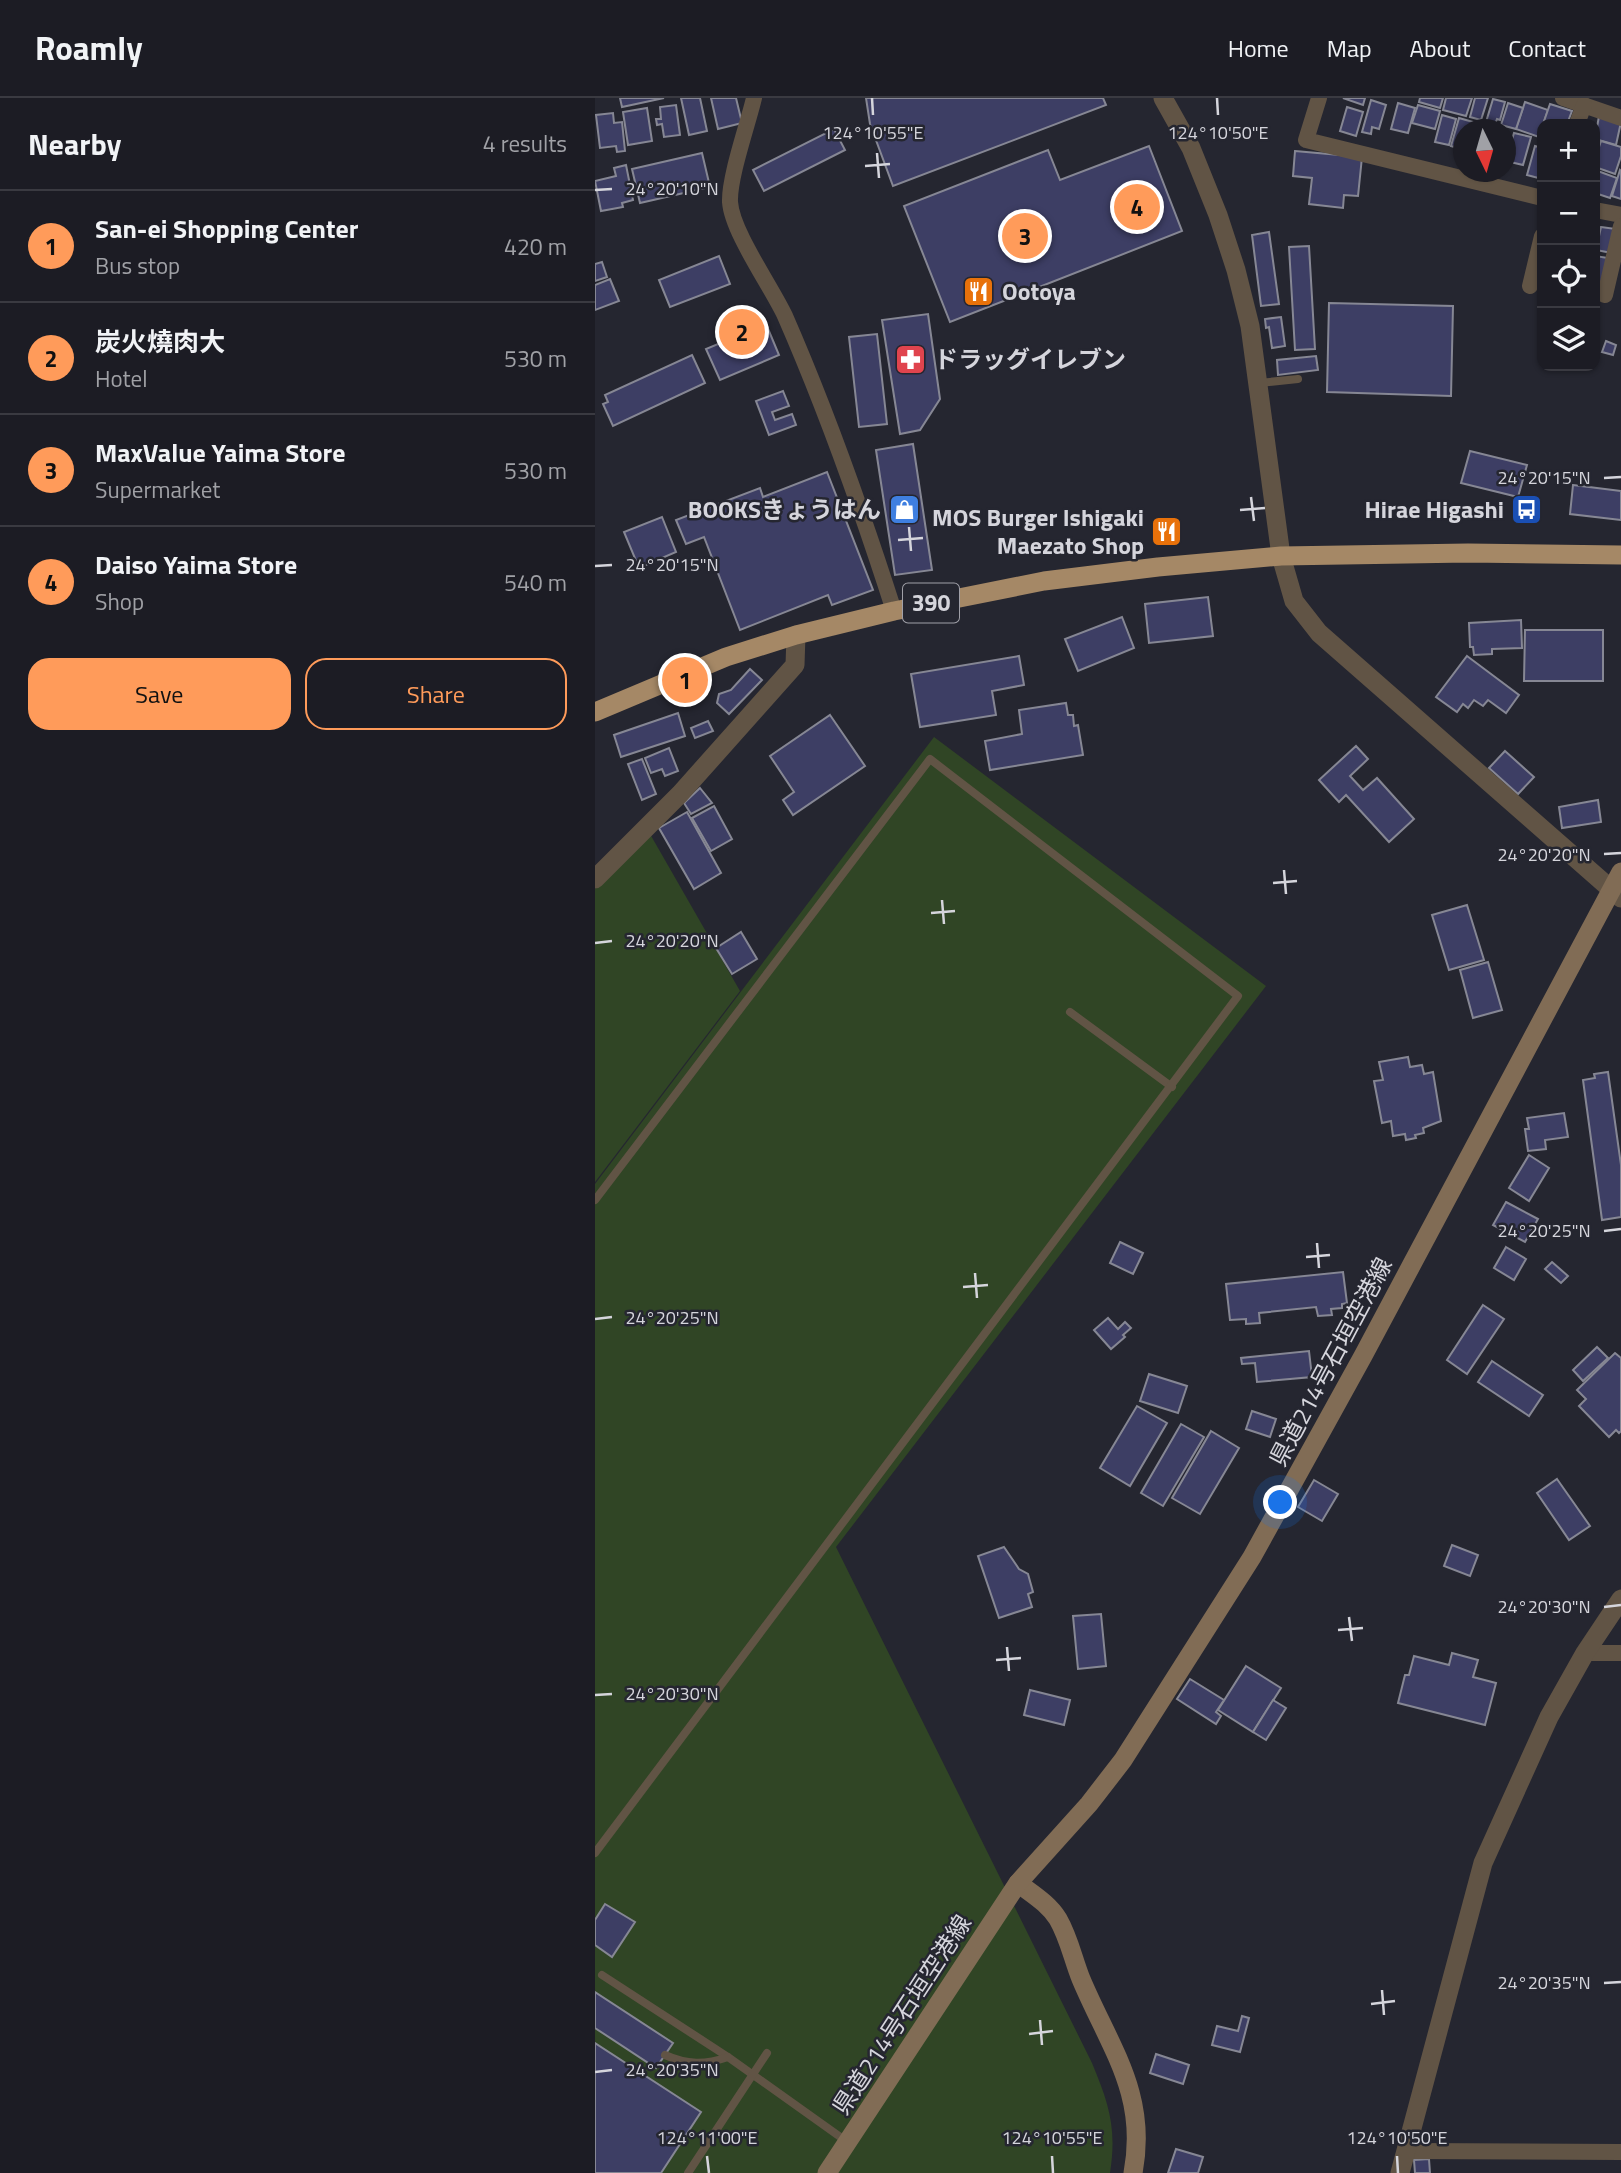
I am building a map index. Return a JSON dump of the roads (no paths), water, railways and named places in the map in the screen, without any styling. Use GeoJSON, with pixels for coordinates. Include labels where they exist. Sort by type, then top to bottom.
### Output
{"type":"FeatureCollection","features":[{"type":"Feature","properties":{"kind":"highway","name":"390"},"geometry":{"type":"LineString","coordinates":[[595,712],[726,657],[796,635],[894,611],[1044,582],[1158,567],[1281,556],[1468,553],[1621,555]]}},
{"type":"Feature","properties":{"kind":"main road","name":"県道214号石垣空港線"},"geometry":{"type":"LineString","coordinates":[[827,2173],[1018,1884],[1089,1804],[1123,1760],[1252,1557],[1616,894],[1621,872]]}},
{"type":"Feature","properties":{"kind":"main road"},"geometry":{"type":"LineString","coordinates":[[1018,1884],[1041,1899],[1057,1917],[1133,2095],[1137,2151],[1133,2173]]}},
{"type":"Feature","properties":{"kind":"street"},"geometry":{"type":"LineString","coordinates":[[754,98],[732,186],[730,201],[733,219],[783,313],[821,401],[894,611]]}},
{"type":"Feature","properties":{"kind":"street"},"geometry":{"type":"LineString","coordinates":[[1163,98],[1191,148],[1219,215],[1233,259],[1249,326],[1281,556],[1294,601],[1319,633],[1616,894]]}},
{"type":"Feature","properties":{"kind":"street"},"geometry":{"type":"LineString","coordinates":[[1319,98],[1307,140],[1537,197]]}},
{"type":"Feature","properties":{"kind":"street"},"geometry":{"type":"LineString","coordinates":[[1563,98],[1621,118]]}},
{"type":"Feature","properties":{"kind":"street"},"geometry":{"type":"LineString","coordinates":[[1579,119],[1584,105]]}},
{"type":"Feature","properties":{"kind":"street"},"geometry":{"type":"LineString","coordinates":[[1600,211],[1621,215]]}},
{"type":"Feature","properties":{"kind":"street"},"geometry":{"type":"LineString","coordinates":[[1605,295],[1621,226]]}},
{"type":"Feature","properties":{"kind":"street"},"geometry":{"type":"LineString","coordinates":[[1531,286],[1540,245]]}},
{"type":"Feature","properties":{"kind":"street"},"geometry":{"type":"LineString","coordinates":[[595,879],[680,794],[795,665],[796,635]]}},
{"type":"Feature","properties":{"kind":"street"},"geometry":{"type":"LineString","coordinates":[[1400,2173],[1483,1863],[1549,1717],[1585,1653],[1621,1599]]}},
{"type":"Feature","properties":{"kind":"street"},"geometry":{"type":"LineString","coordinates":[[1585,1653],[1621,1653]]}},
{"type":"Feature","properties":{"kind":"street"},"geometry":{"type":"LineString","coordinates":[[1406,2151],[1621,2152]]}},
{"type":"Feature","properties":{"kind":"lane"},"geometry":{"type":"LineString","coordinates":[[1257,383],[1298,379]]}},
{"type":"Feature","properties":{"kind":"lane"},"geometry":{"type":"LineString","coordinates":[[595,1200],[930,759],[1238,996],[595,1853]]}},
{"type":"Feature","properties":{"kind":"lane"},"geometry":{"type":"LineString","coordinates":[[1070,1012],[1172,1087]]}},
{"type":"Feature","properties":{"kind":"lane"},"geometry":{"type":"LineString","coordinates":[[603,1975],[728,2057],[848,2142]]}},
{"type":"Feature","properties":{"kind":"lane"},"geometry":{"type":"LineString","coordinates":[[688,2173],[767,2053]]}},
{"type":"Feature","properties":{"kind":"lane"},"geometry":{"type":"LineString","coordinates":[[665,2056],[684,2064],[710,2063],[728,2057]]}},
{"type":"Feature","properties":{"kind":"place","name":"Daiso Yaima Store"},"geometry":{"type":"Point","coordinates":[1137,207]}},
{"type":"Feature","properties":{"kind":"place","name":"MaxValue Yaima Store"},"geometry":{"type":"Point","coordinates":[1025,236]}},
{"type":"Feature","properties":{"kind":"place","name":"Ootoya"},"geometry":{"type":"Point","coordinates":[979,292]}},
{"type":"Feature","properties":{"kind":"place","name":"炭火燒肉大"},"geometry":{"type":"Point","coordinates":[742,332]}},
{"type":"Feature","properties":{"kind":"place","name":"ドラッグイレブン"},"geometry":{"type":"Point","coordinates":[911,360]}},
{"type":"Feature","properties":{"kind":"place","name":"BOOKSきょうはん"},"geometry":{"type":"Point","coordinates":[904,510]}},
{"type":"Feature","properties":{"kind":"place","name":"Hirae Higashi"},"geometry":{"type":"Point","coordinates":[1527,510]}},
{"type":"Feature","properties":{"kind":"place","name":"MOS Burger Ishigaki Maezato Shop"},"geometry":{"type":"Point","coordinates":[1167,532]}},
{"type":"Feature","properties":{"kind":"place","name":"San-ei Shopping Center"},"geometry":{"type":"Point","coordinates":[685,680]}}]}
